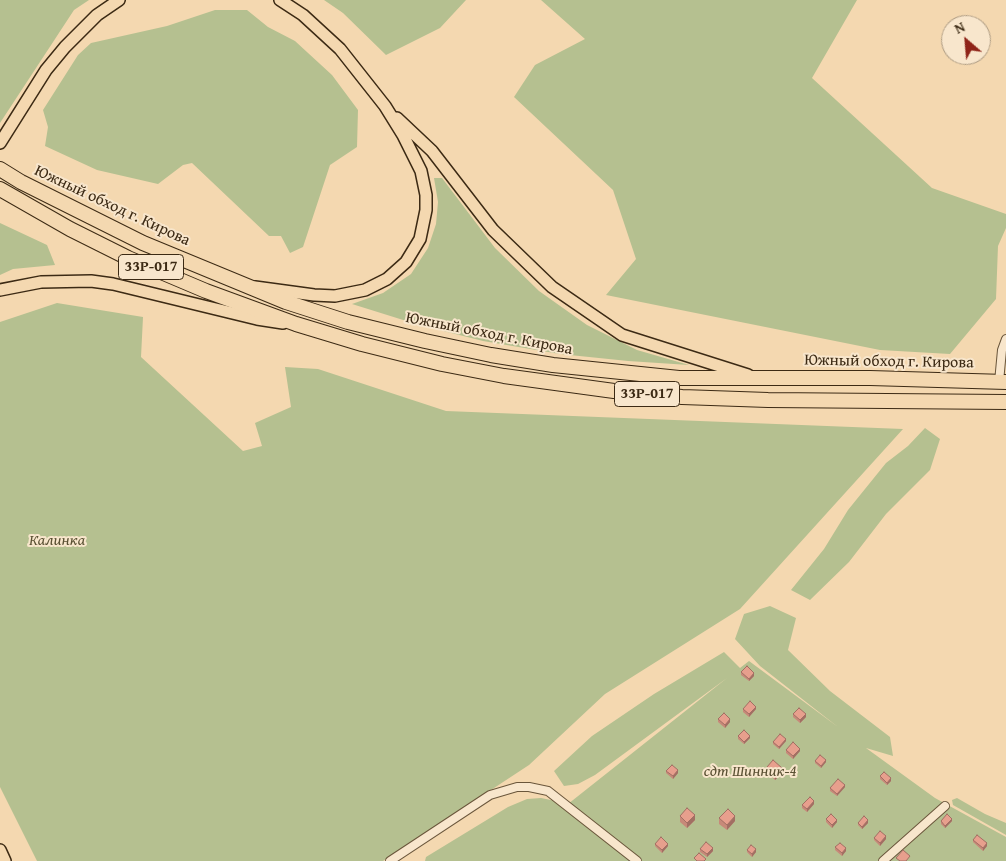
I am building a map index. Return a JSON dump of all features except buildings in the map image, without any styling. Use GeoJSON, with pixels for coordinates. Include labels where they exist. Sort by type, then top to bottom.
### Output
{"type":"FeatureCollection","features":[{"type":"Feature","properties":{"kind":"highway","name":"Южный обход г. Кирова"},"geometry":{"type":"LineString","coordinates":[[0,169],[21,182],[143,243],[286,302],[348,322],[425,341],[553,365],[679,378],[870,378],[1002,382]]}},
{"type":"Feature","properties":{"kind":"highway","name":"33Р-017"},"geometry":{"type":"LineString","coordinates":[[0,189],[70,229],[128,258],[206,291],[296,324],[362,344],[442,364],[504,376],[614,392],[682,397],[768,400],[1006,402]]}},
{"type":"Feature","properties":{"kind":"main road"},"geometry":{"type":"LineString","coordinates":[[0,144],[46,70],[65,47],[97,15],[119,0]]}},
{"type":"Feature","properties":{"kind":"main road"},"geometry":{"type":"LineString","coordinates":[[280,0],[303,15],[340,49],[385,106],[432,152],[493,230],[552,287],[622,335],[760,378]]}},
{"type":"Feature","properties":{"kind":"main road"},"geometry":{"type":"LineString","coordinates":[[251,286],[314,295],[335,296],[349,294],[365,290],[388,279],[406,262],[420,239],[424,226],[426,195],[421,171],[385,106]]}},
{"type":"Feature","properties":{"kind":"main road"},"geometry":{"type":"LineString","coordinates":[[0,290],[41,282],[91,281],[113,284],[257,319],[296,324]]}},
{"type":"Feature","properties":{"kind":"main road"},"geometry":{"type":"LineString","coordinates":[[0,850],[5,861]]}},
{"type":"Feature","properties":{"kind":"street"},"geometry":{"type":"LineString","coordinates":[[1002,382],[1002,350],[1006,339]]}},
{"type":"Feature","properties":{"kind":"street"},"geometry":{"type":"LineString","coordinates":[[390,861],[490,795],[517,787],[530,787],[548,791],[637,861]]}},
{"type":"Feature","properties":{"kind":"street"},"geometry":{"type":"LineString","coordinates":[[882,861],[944,806]]}},
{"type":"Feature","properties":{"kind":"green space"},"geometry":{"type":"Polygon","coordinates":[[[0,0],[89,0],[74,10],[0,123],[0,0]]]}},
{"type":"Feature","properties":{"kind":"green space"},"geometry":{"type":"Polygon","coordinates":[[[324,0],[466,0],[440,28],[386,55],[343,13],[324,0]]]}},
{"type":"Feature","properties":{"kind":"green space"},"geometry":{"type":"Polygon","coordinates":[[[541,0],[857,0],[812,78],[932,188],[1006,214],[1006,228],[998,246],[996,299],[950,354],[880,350],[606,295],[636,259],[613,190],[514,97],[535,65],[585,39],[541,0]]]}},
{"type":"Feature","properties":{"kind":"green space"},"geometry":{"type":"Polygon","coordinates":[[[215,10],[247,10],[268,27],[295,41],[332,75],[358,110],[357,147],[330,165],[303,247],[290,253],[281,236],[269,236],[192,163],[183,165],[158,184],[97,170],[45,146],[48,127],[43,110],[78,55],[91,43],[167,26],[215,10]]]}},
{"type":"Feature","properties":{"kind":"green space"},"geometry":{"type":"Polygon","coordinates":[[[434,178],[442,178],[495,248],[539,291],[587,325],[637,350],[689,365],[560,354],[483,341],[416,324],[352,304],[383,293],[411,274],[428,248],[436,224],[438,202],[434,178]]]}},
{"type":"Feature","properties":{"kind":"green space"},"geometry":{"type":"Polygon","coordinates":[[[0,223],[47,245],[55,265],[13,269],[0,275],[0,223]]]}},
{"type":"Feature","properties":{"kind":"green space","name":"Калинка"},"geometry":{"type":"Polygon","coordinates":[[[57,303],[143,317],[141,357],[243,451],[262,446],[255,423],[291,407],[285,367],[318,369],[446,411],[903,429],[740,609],[605,694],[529,765],[383,861],[37,861],[0,787],[0,322],[57,303]]]}},
{"type":"Feature","properties":{"kind":"green space"},"geometry":{"type":"Polygon","coordinates":[[[925,428],[940,439],[930,470],[886,514],[849,562],[810,600],[791,590],[824,549],[848,510],[886,463],[908,446],[925,428]]]}},
{"type":"Feature","properties":{"kind":"green space","name":"сдт Шинник-4"},"geometry":{"type":"Polygon","coordinates":[[[770,606],[796,618],[788,650],[830,691],[890,737],[893,756],[866,748],[935,798],[1006,837],[1006,861],[639,861],[568,804],[727,678],[595,775],[578,784],[564,786],[554,771],[592,736],[654,694],[724,652],[740,668],[749,661],[838,727],[760,666],[735,639],[744,614],[770,606]]]}},
{"type":"Feature","properties":{"kind":"green space"},"geometry":{"type":"Polygon","coordinates":[[[541,798],[556,801],[634,861],[425,861],[426,857],[508,807],[527,799],[541,798]]]}},
{"type":"Feature","properties":{"kind":"green space"},"geometry":{"type":"Polygon","coordinates":[[[957,798],[985,814],[1006,823],[1006,835],[953,805],[952,800],[957,798]]]}}]}
